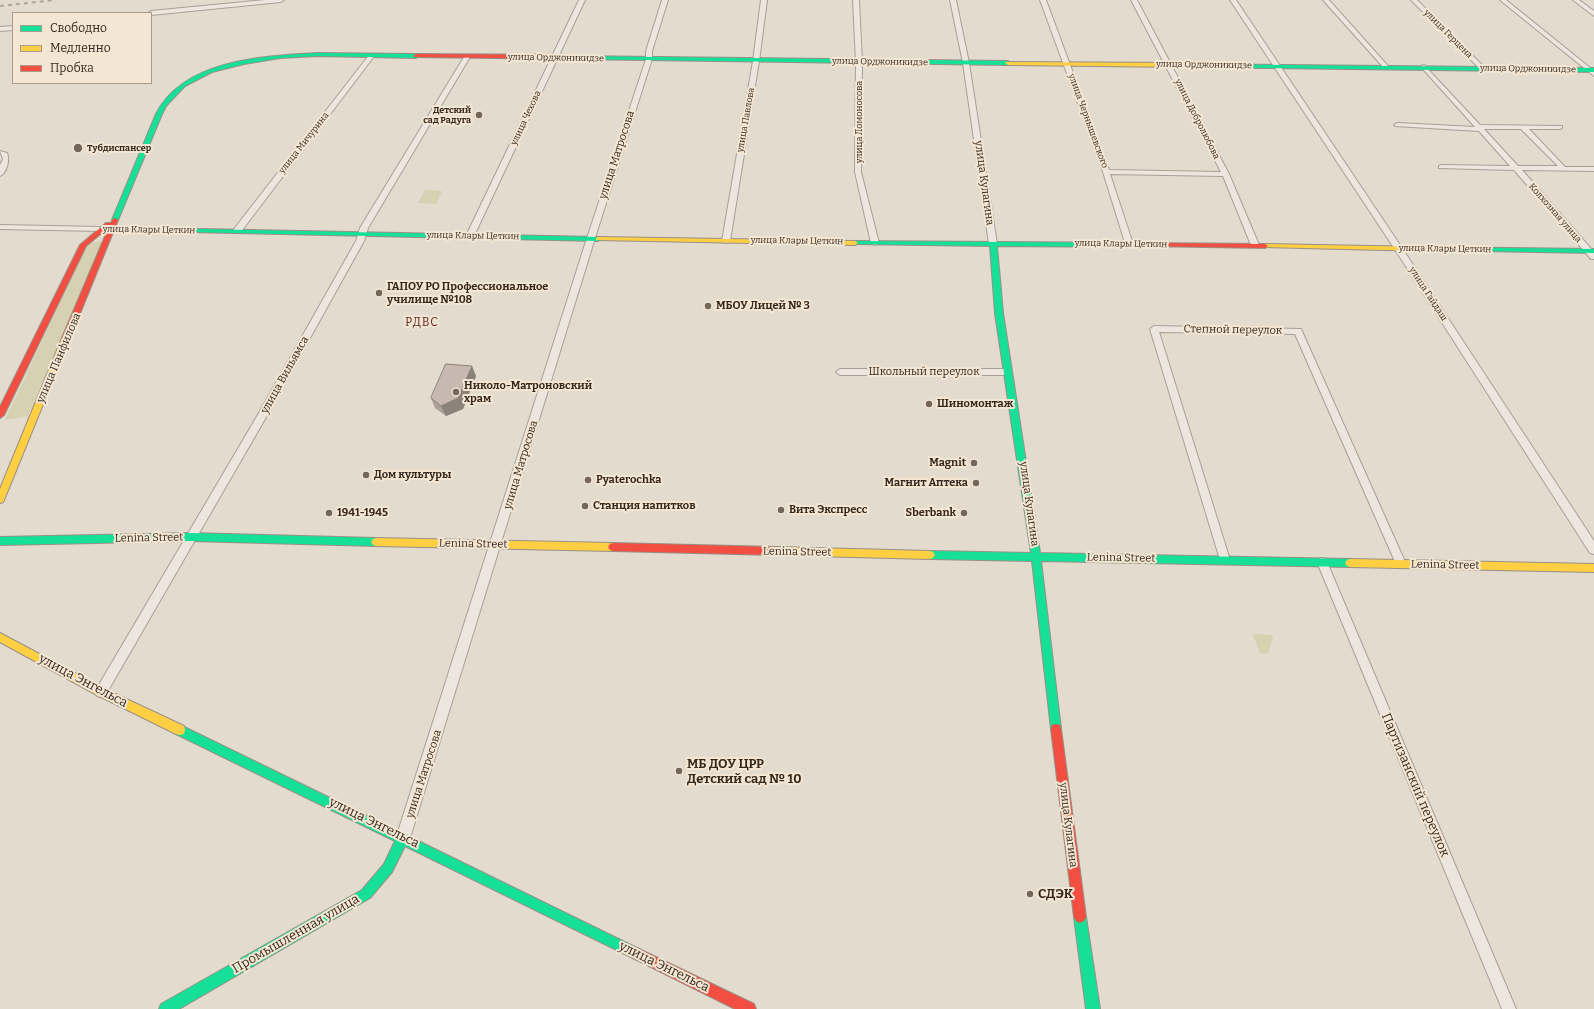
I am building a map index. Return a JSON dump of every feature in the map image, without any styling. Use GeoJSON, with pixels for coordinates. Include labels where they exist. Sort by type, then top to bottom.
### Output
{"type":"FeatureCollection","features":[{"type":"Feature","properties":{"kind":"street"},"geometry":{"type":"LineString","coordinates":[[152,13],[281,0]]}},
{"type":"Feature","properties":{"kind":"street","name":"улица Чехова"},"geometry":{"type":"LineString","coordinates":[[470,236],[582,0]]}},
{"type":"Feature","properties":{"kind":"street","name":"улица Матросова"},"geometry":{"type":"LineString","coordinates":[[404,838],[591,238],[649,59],[649,51],[665,0]]}},
{"type":"Feature","properties":{"kind":"street","name":"улица Павлова"},"geometry":{"type":"LineString","coordinates":[[726,241],[756,61],[764,0]]}},
{"type":"Feature","properties":{"kind":"street","name":"улица Ломоносова"},"geometry":{"type":"LineString","coordinates":[[856,0],[859,62],[858,172],[875,242]]}},
{"type":"Feature","properties":{"kind":"street","name":"улица Кулагина"},"geometry":{"type":"LineString","coordinates":[[953,0],[966,63],[993,244],[1007,372],[1021,445],[1036,556],[1069,842],[1093,1009]]}},
{"type":"Feature","properties":{"kind":"street","name":"улица Чернышевского"},"geometry":{"type":"LineString","coordinates":[[1043,0],[1106,172],[1129,244]]}},
{"type":"Feature","properties":{"kind":"street","name":"улица Добролюбова"},"geometry":{"type":"LineString","coordinates":[[1134,0],[1226,174],[1254,245]]}},
{"type":"Feature","properties":{"kind":"street","name":"улица Гайдаш"},"geometry":{"type":"LineString","coordinates":[[1233,0],[1398,248],[1594,550]]}},
{"type":"Feature","properties":{"kind":"street"},"geometry":{"type":"LineString","coordinates":[[1326,0],[1386,67]]}},
{"type":"Feature","properties":{"kind":"street","name":"улица Герцена"},"geometry":{"type":"LineString","coordinates":[[1414,0],[1482,68]]}},
{"type":"Feature","properties":{"kind":"street"},"geometry":{"type":"LineString","coordinates":[[1503,0],[1592,71]]}},
{"type":"Feature","properties":{"kind":"street"},"geometry":{"type":"LineString","coordinates":[[1576,0],[1594,14]]}},
{"type":"Feature","properties":{"kind":"street"},"geometry":{"type":"LineString","coordinates":[[0,29],[12,28]]}},
{"type":"Feature","properties":{"kind":"street","name":"улица Мичурина"},"geometry":{"type":"LineString","coordinates":[[236,231],[372,55]]}},
{"type":"Feature","properties":{"kind":"street","name":"улица Орджоникидзе"},"geometry":{"type":"LineString","coordinates":[[174,92],[189,81],[230,65],[254,60],[288,56],[467,56],[756,61],[1482,68],[1592,71]]}},
{"type":"Feature","properties":{"kind":"street","name":"улица Вильямса"},"geometry":{"type":"LineString","coordinates":[[101,692],[260,419],[360,241],[364,228],[467,56]]}},
{"type":"Feature","properties":{"kind":"street","name":"Колхозная улица"},"geometry":{"type":"LineString","coordinates":[[1424,68],[1592,253]]}},
{"type":"Feature","properties":{"kind":"street","name":"улица Панфилова"},"geometry":{"type":"LineString","coordinates":[[0,500],[112,229],[116,215],[164,105],[174,92]]}},
{"type":"Feature","properties":{"kind":"street"},"geometry":{"type":"LineString","coordinates":[[1397,125],[1479,128],[1560,127]]}},
{"type":"Feature","properties":{"kind":"street"},"geometry":{"type":"LineString","coordinates":[[1523,127],[1564,169]]}},
{"type":"Feature","properties":{"kind":"street"},"geometry":{"type":"LineString","coordinates":[[0,153],[5,154],[6,159],[0,174]]}},
{"type":"Feature","properties":{"kind":"street","name":"Колхозная улица"},"geometry":{"type":"LineString","coordinates":[[1441,167],[1594,169]]}},
{"type":"Feature","properties":{"kind":"street","name":"улица Добролюбова"},"geometry":{"type":"LineString","coordinates":[[1106,172],[1226,174]]}},
{"type":"Feature","properties":{"kind":"street","name":"улица Панфилова"},"geometry":{"type":"LineString","coordinates":[[0,415],[83,245],[116,215]]}},
{"type":"Feature","properties":{"kind":"street","name":"улица Клары Цеткин"},"geometry":{"type":"LineString","coordinates":[[0,227],[726,241],[993,244],[1039,242],[1254,245],[1592,253]]}},
{"type":"Feature","properties":{"kind":"street","name":"Степной переулок"},"geometry":{"type":"LineString","coordinates":[[1225,560],[1154,329],[1298,331],[1402,564]]}},
{"type":"Feature","properties":{"kind":"street","name":"Школьный переулок"},"geometry":{"type":"LineString","coordinates":[[840,372],[1007,372]]}},
{"type":"Feature","properties":{"kind":"street","name":"Lenina Street"},"geometry":{"type":"LineString","coordinates":[[0,540],[190,537],[883,554],[1594,568]]}},
{"type":"Feature","properties":{"kind":"street","name":"Партизанский переулок"},"geometry":{"type":"LineString","coordinates":[[1322,562],[1509,1009]]}},
{"type":"Feature","properties":{"kind":"street","name":"улица Энгельса"},"geometry":{"type":"LineString","coordinates":[[0,637],[101,692],[404,838],[749,1009]]}},
{"type":"Feature","properties":{"kind":"street","name":"Промышленная улица"},"geometry":{"type":"LineString","coordinates":[[166,1009],[366,894],[380,882],[388,870],[404,838]]}},
{"type":"Feature","properties":{"kind":"shaded area"},"geometry":{"type":"Polygon","coordinates":[[[425,190],[442,191],[436,204],[418,203],[425,190]]]}},
{"type":"Feature","properties":{"kind":"shaded area"},"geometry":{"type":"Polygon","coordinates":[[[104,241],[28,416],[5,420],[88,243],[104,241]]]}},
{"type":"Feature","properties":{"kind":"shaded area"},"geometry":{"type":"Polygon","coordinates":[[[1253,634],[1272,635],[1273,638],[1268,653],[1260,653],[1253,634]]]}},
{"type":"Feature","properties":{"kind":"building"},"geometry":{"type":"Polygon","coordinates":[[[446,364],[472,366],[458,398],[441,406],[431,398],[446,364]]]}},
{"type":"Feature","properties":{"kind":"railway"},"geometry":{"type":"LineString","coordinates":[[0,6],[55,0]]}},
{"type":"Feature","properties":{"kind":"traffic: fast"},"geometry":{"type":"LineString","coordinates":[[115,220],[157,118],[164,105],[183,85],[210,71],[244,62],[280,57],[318,55],[416,56]]}},
{"type":"Feature","properties":{"kind":"traffic: fast"},"geometry":{"type":"LineString","coordinates":[[572,57],[1008,63]]}},
{"type":"Feature","properties":{"kind":"traffic: fast"},"geometry":{"type":"LineString","coordinates":[[1184,65],[1594,70]]}},
{"type":"Feature","properties":{"kind":"traffic: fast"},"geometry":{"type":"LineString","coordinates":[[101,229],[598,239]]}},
{"type":"Feature","properties":{"kind":"traffic: fast"},"geometry":{"type":"LineString","coordinates":[[855,243],[1145,245]]}},
{"type":"Feature","properties":{"kind":"traffic: fast"},"geometry":{"type":"LineString","coordinates":[[993,244],[999,313],[1036,556],[1056,729]]}},
{"type":"Feature","properties":{"kind":"traffic: fast"},"geometry":{"type":"LineString","coordinates":[[1425,249],[1594,251]]}},
{"type":"Feature","properties":{"kind":"traffic: fast"},"geometry":{"type":"LineString","coordinates":[[0,541],[190,537],[376,542]]}},
{"type":"Feature","properties":{"kind":"traffic: fast"},"geometry":{"type":"LineString","coordinates":[[930,555],[1350,563]]}},
{"type":"Feature","properties":{"kind":"traffic: fast"},"geometry":{"type":"LineString","coordinates":[[180,730],[637,954]]}},
{"type":"Feature","properties":{"kind":"traffic: fast"},"geometry":{"type":"LineString","coordinates":[[166,1009],[366,894],[388,868],[403,838]]}},
{"type":"Feature","properties":{"kind":"traffic: fast"},"geometry":{"type":"LineString","coordinates":[[1080,917],[1093,1009]]}},
{"type":"Feature","properties":{"kind":"traffic: slow"},"geometry":{"type":"LineString","coordinates":[[1008,63],[1184,65]]}},
{"type":"Feature","properties":{"kind":"traffic: slow"},"geometry":{"type":"LineString","coordinates":[[598,239],[855,243]]}},
{"type":"Feature","properties":{"kind":"traffic: slow"},"geometry":{"type":"LineString","coordinates":[[1265,246],[1425,249]]}},
{"type":"Feature","properties":{"kind":"traffic: slow"},"geometry":{"type":"LineString","coordinates":[[0,500],[66,338]]}},
{"type":"Feature","properties":{"kind":"traffic: slow"},"geometry":{"type":"LineString","coordinates":[[376,542],[613,547]]}},
{"type":"Feature","properties":{"kind":"traffic: slow"},"geometry":{"type":"LineString","coordinates":[[776,551],[930,555]]}},
{"type":"Feature","properties":{"kind":"traffic: slow"},"geometry":{"type":"LineString","coordinates":[[1350,563],[1594,568]]}},
{"type":"Feature","properties":{"kind":"traffic: slow"},"geometry":{"type":"LineString","coordinates":[[0,637],[101,692],[180,730]]}},
{"type":"Feature","properties":{"kind":"traffic: jam"},"geometry":{"type":"LineString","coordinates":[[416,56],[572,57]]}},
{"type":"Feature","properties":{"kind":"traffic: jam"},"geometry":{"type":"LineString","coordinates":[[66,338],[115,220]]}},
{"type":"Feature","properties":{"kind":"traffic: jam"},"geometry":{"type":"LineString","coordinates":[[0,415],[83,245],[108,224]]}},
{"type":"Feature","properties":{"kind":"traffic: jam"},"geometry":{"type":"LineString","coordinates":[[1145,245],[1265,246]]}},
{"type":"Feature","properties":{"kind":"traffic: jam"},"geometry":{"type":"LineString","coordinates":[[613,547],[776,551]]}},
{"type":"Feature","properties":{"kind":"traffic: jam"},"geometry":{"type":"LineString","coordinates":[[1056,729],[1080,917]]}},
{"type":"Feature","properties":{"kind":"traffic: jam"},"geometry":{"type":"LineString","coordinates":[[637,954],[749,1009]]}},
{"type":"Feature","properties":{"kind":"place","name":"Детский сад Радуга"},"geometry":{"type":"Point","coordinates":[479,115]}},
{"type":"Feature","properties":{"kind":"place","name":"Тубдиспансер"},"geometry":{"type":"Point","coordinates":[78,148]}},
{"type":"Feature","properties":{"kind":"place","name":"ГАПОУ РО Профессиональное училище №108"},"geometry":{"type":"Point","coordinates":[379,293]}},
{"type":"Feature","properties":{"kind":"place","name":"МБОУ Лицей № 3"},"geometry":{"type":"Point","coordinates":[708,306]}},
{"type":"Feature","properties":{"kind":"place","name":"Николо-Матроновский храм"},"geometry":{"type":"Point","coordinates":[456,392]}},
{"type":"Feature","properties":{"kind":"place","name":"Шиномонтаж"},"geometry":{"type":"Point","coordinates":[929,404]}},
{"type":"Feature","properties":{"kind":"place","name":"Magnit"},"geometry":{"type":"Point","coordinates":[974,463]}},
{"type":"Feature","properties":{"kind":"place","name":"Дом культуры"},"geometry":{"type":"Point","coordinates":[366,475]}},
{"type":"Feature","properties":{"kind":"place","name":"Pyaterochka"},"geometry":{"type":"Point","coordinates":[588,480]}},
{"type":"Feature","properties":{"kind":"place","name":"Магнит Аптека"},"geometry":{"type":"Point","coordinates":[976,483]}},
{"type":"Feature","properties":{"kind":"place","name":"Станция напитков"},"geometry":{"type":"Point","coordinates":[585,506]}},
{"type":"Feature","properties":{"kind":"place","name":"Вита Экспресс"},"geometry":{"type":"Point","coordinates":[781,510]}},
{"type":"Feature","properties":{"kind":"place","name":"1941-1945"},"geometry":{"type":"Point","coordinates":[329,513]}},
{"type":"Feature","properties":{"kind":"place","name":"Sberbank"},"geometry":{"type":"Point","coordinates":[964,513]}},
{"type":"Feature","properties":{"kind":"place","name":"МБ ДОУ ЦРР Детский сад № 10"},"geometry":{"type":"Point","coordinates":[679,771]}},
{"type":"Feature","properties":{"kind":"place","name":"СДЭК"},"geometry":{"type":"Point","coordinates":[1030,894]}},
{"type":"Feature","properties":{"kind":"district","name":"РДВС"},"geometry":{"type":"Point","coordinates":[422,323]}}]}
